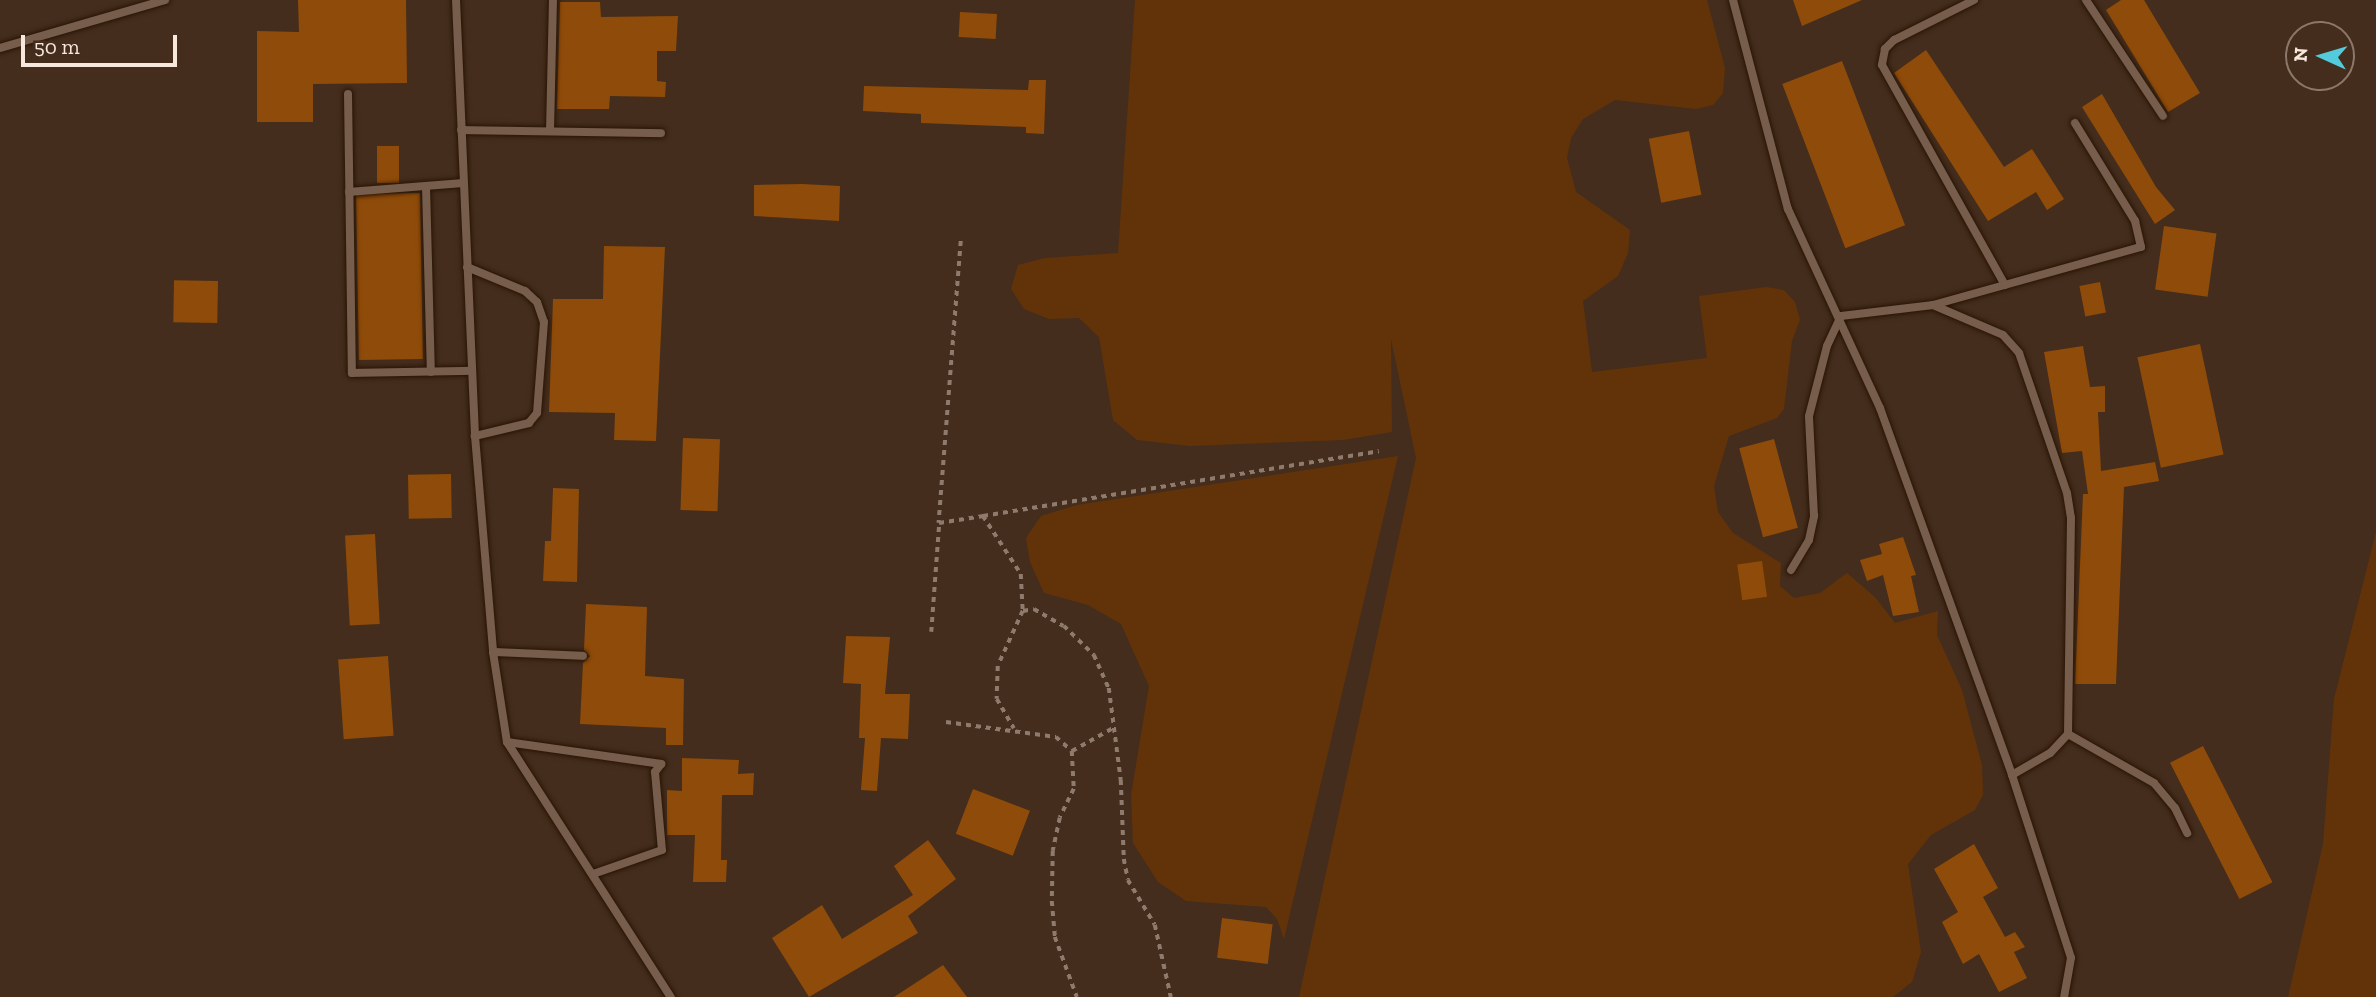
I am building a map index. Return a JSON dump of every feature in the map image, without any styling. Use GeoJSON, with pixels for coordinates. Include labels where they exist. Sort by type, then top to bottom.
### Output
{"type":"FeatureCollection","features":[{"type":"Feature","properties":{"kind":"lane"},"geometry":{"type":"LineString","coordinates":[[0,48],[165,0]]}},
{"type":"Feature","properties":{"kind":"lane"},"geometry":{"type":"LineString","coordinates":[[456,0],[475,436],[493,652],[507,742],[671,997]]}},
{"type":"Feature","properties":{"kind":"lane"},"geometry":{"type":"LineString","coordinates":[[550,131],[553,0]]}},
{"type":"Feature","properties":{"kind":"lane"},"geometry":{"type":"LineString","coordinates":[[1733,0],[1787,209],[1841,316],[1880,408],[2012,775],[2071,958],[2064,997]]}},
{"type":"Feature","properties":{"kind":"lane"},"geometry":{"type":"LineString","coordinates":[[1974,0],[1894,40],[1885,50],[1882,65],[2005,285]]}},
{"type":"Feature","properties":{"kind":"lane"},"geometry":{"type":"LineString","coordinates":[[2086,0],[2163,116]]}},
{"type":"Feature","properties":{"kind":"lane"},"geometry":{"type":"LineString","coordinates":[[348,94],[352,373],[471,372]]}},
{"type":"Feature","properties":{"kind":"lane"},"geometry":{"type":"LineString","coordinates":[[1841,316],[1933,305],[2141,247],[2135,221],[2075,123]]}},
{"type":"Feature","properties":{"kind":"lane"},"geometry":{"type":"LineString","coordinates":[[461,130],[661,133]]}},
{"type":"Feature","properties":{"kind":"lane"},"geometry":{"type":"LineString","coordinates":[[349,192],[463,183]]}},
{"type":"Feature","properties":{"kind":"lane"},"geometry":{"type":"LineString","coordinates":[[426,186],[431,372]]}},
{"type":"Feature","properties":{"kind":"lane"},"geometry":{"type":"LineString","coordinates":[[467,267],[525,291],[537,302],[544,322],[537,413],[529,423],[475,436]]}},
{"type":"Feature","properties":{"kind":"lane"},"geometry":{"type":"LineString","coordinates":[[1933,305],[2003,335],[2019,353],[2061,472],[2071,518],[2068,734],[2050,753],[2012,775]]}},
{"type":"Feature","properties":{"kind":"lane"},"geometry":{"type":"LineString","coordinates":[[1791,570],[1809,540],[1814,516],[1809,416],[1827,346],[1841,316]]}},
{"type":"Feature","properties":{"kind":"lane"},"geometry":{"type":"LineString","coordinates":[[493,652],[583,656]]}},
{"type":"Feature","properties":{"kind":"lane"},"geometry":{"type":"LineString","coordinates":[[2068,734],[2154,783],[2175,808],[2187,833]]}},
{"type":"Feature","properties":{"kind":"lane"},"geometry":{"type":"LineString","coordinates":[[507,742],[661,764],[655,772],[662,850],[593,874]]}},
{"type":"Feature","properties":{"kind":"path"},"geometry":{"type":"LineString","coordinates":[[931,632],[961,241]]}},
{"type":"Feature","properties":{"kind":"path"},"geometry":{"type":"LineString","coordinates":[[939,523],[1379,451]]}},
{"type":"Feature","properties":{"kind":"path"},"geometry":{"type":"LineString","coordinates":[[982,516],[1021,574],[1023,611],[998,666],[997,699],[1014,728]]}},
{"type":"Feature","properties":{"kind":"path"},"geometry":{"type":"LineString","coordinates":[[1023,611],[1034,609],[1064,626],[1094,655],[1109,688],[1121,780],[1124,859],[1128,880],[1155,925],[1165,990],[1171,997]]}},
{"type":"Feature","properties":{"kind":"path"},"geometry":{"type":"LineString","coordinates":[[946,722],[1014,728],[1056,737],[1072,751],[1074,789],[1060,818],[1053,851],[1052,901],[1055,937],[1077,997]]}},
{"type":"Feature","properties":{"kind":"path"},"geometry":{"type":"LineString","coordinates":[[1072,751],[1114,727]]}},
{"type":"Feature","properties":{"kind":"shaded area"},"geometry":{"type":"Polygon","coordinates":[[[1135,0],[1707,0],[1725,68],[1723,93],[1713,105],[1696,109],[1615,100],[1583,119],[1571,138],[1567,158],[1576,192],[1630,230],[1628,253],[1618,276],[1583,301],[1592,372],[1707,358],[1699,296],[1766,287],[1784,290],[1795,302],[1800,320],[1792,341],[1784,409],[1777,418],[1729,436],[1714,486],[1718,512],[1733,533],[1781,563],[1780,586],[1794,598],[1820,593],[1847,573],[1875,597],[1895,623],[1938,611],[1937,635],[1962,690],[1982,765],[1983,795],[1975,810],[1931,835],[1908,864],[1921,952],[1912,982],[1893,997],[1299,997],[1416,458],[1391,339],[1392,432],[1343,440],[1190,446],[1137,440],[1113,420],[1099,337],[1079,318],[1049,319],[1024,309],[1011,289],[1018,265],[1045,258],[1118,253],[1135,0]]]}},
{"type":"Feature","properties":{"kind":"shaded area"},"geometry":{"type":"Polygon","coordinates":[[[1398,456],[1284,939],[1277,919],[1266,907],[1186,901],[1158,882],[1133,843],[1131,795],[1149,686],[1121,624],[1088,605],[1044,593],[1030,562],[1026,538],[1041,516],[1077,505],[1398,456]]]}},
{"type":"Feature","properties":{"kind":"shaded area"},"geometry":{"type":"Polygon","coordinates":[[[2376,532],[2376,997],[2288,997],[2323,844],[2334,699],[2376,532]]]}},
{"type":"Feature","properties":{"kind":"building"},"geometry":{"type":"Polygon","coordinates":[[[298,0],[406,0],[407,83],[313,84],[313,122],[257,122],[257,31],[299,32],[298,0]]]}},
{"type":"Feature","properties":{"kind":"building"},"geometry":{"type":"Polygon","coordinates":[[[1793,0],[1862,0],[1802,26],[1793,0]]]}},
{"type":"Feature","properties":{"kind":"building"},"geometry":{"type":"Polygon","coordinates":[[[2121,0],[2144,0],[2200,93],[2168,112],[2106,10],[2121,0]]]}},
{"type":"Feature","properties":{"kind":"building"},"geometry":{"type":"Polygon","coordinates":[[[560,2],[600,2],[601,17],[678,16],[676,51],[657,51],[657,81],[666,82],[665,97],[610,96],[609,109],[557,109],[560,2]]]}},
{"type":"Feature","properties":{"kind":"building"},"geometry":{"type":"Polygon","coordinates":[[[960,12],[997,14],[996,39],[959,37],[960,12]]]}},
{"type":"Feature","properties":{"kind":"building"},"geometry":{"type":"Polygon","coordinates":[[[1926,50],[2004,167],[2032,149],[2064,199],[2047,210],[2036,192],[1988,221],[1894,73],[1926,50]]]}},
{"type":"Feature","properties":{"kind":"building"},"geometry":{"type":"Polygon","coordinates":[[[1842,61],[1905,225],[1845,248],[1782,84],[1842,61]]]}},
{"type":"Feature","properties":{"kind":"building"},"geometry":{"type":"Polygon","coordinates":[[[1029,80],[1046,80],[1044,134],[1026,133],[1026,127],[921,123],[921,114],[863,111],[864,86],[1028,90],[1029,80]]]}},
{"type":"Feature","properties":{"kind":"building"},"geometry":{"type":"Polygon","coordinates":[[[2102,94],[2156,187],[2175,210],[2155,224],[2082,107],[2102,94]]]}},
{"type":"Feature","properties":{"kind":"building"},"geometry":{"type":"Polygon","coordinates":[[[1689,131],[1701,195],[1661,203],[1649,139],[1689,131]]]}},
{"type":"Feature","properties":{"kind":"building"},"geometry":{"type":"Polygon","coordinates":[[[377,146],[399,146],[399,183],[377,183],[377,146]]]}},
{"type":"Feature","properties":{"kind":"building"},"geometry":{"type":"Polygon","coordinates":[[[754,185],[840,186],[839,221],[754,216],[754,185]]]}},
{"type":"Feature","properties":{"kind":"building"},"geometry":{"type":"Polygon","coordinates":[[[420,193],[423,359],[359,360],[356,194],[420,193]]]}},
{"type":"Feature","properties":{"kind":"building"},"geometry":{"type":"Polygon","coordinates":[[[2164,226],[2216,233],[2208,297],[2155,289],[2164,226]]]}},
{"type":"Feature","properties":{"kind":"building"},"geometry":{"type":"Polygon","coordinates":[[[604,246],[665,247],[656,441],[614,440],[615,413],[549,412],[553,299],[603,299],[604,246]]]}},
{"type":"Feature","properties":{"kind":"building"},"geometry":{"type":"Polygon","coordinates":[[[174,280],[218,281],[217,323],[173,322],[174,280]]]}},
{"type":"Feature","properties":{"kind":"building"},"geometry":{"type":"Polygon","coordinates":[[[2100,282],[2106,312],[2085,316],[2079,286],[2100,282]]]}},
{"type":"Feature","properties":{"kind":"building"},"geometry":{"type":"Polygon","coordinates":[[[2200,344],[2223,455],[2161,468],[2137,357],[2200,344]]]}},
{"type":"Feature","properties":{"kind":"building"},"geometry":{"type":"Polygon","coordinates":[[[2083,346],[2090,387],[2105,386],[2105,412],[2098,412],[2101,471],[2155,462],[2159,481],[2124,487],[2116,684],[2075,684],[2083,494],[2088,494],[2082,451],[2062,453],[2044,352],[2083,346]]]}},
{"type":"Feature","properties":{"kind":"building"},"geometry":{"type":"Polygon","coordinates":[[[683,438],[720,439],[717,511],[680,510],[683,438]]]}},
{"type":"Feature","properties":{"kind":"building"},"geometry":{"type":"Polygon","coordinates":[[[1774,439],[1798,528],[1763,537],[1739,448],[1774,439]]]}},
{"type":"Feature","properties":{"kind":"building"},"geometry":{"type":"Polygon","coordinates":[[[451,474],[452,518],[409,519],[408,475],[451,474]]]}},
{"type":"Feature","properties":{"kind":"building"},"geometry":{"type":"Polygon","coordinates":[[[553,488],[579,489],[577,582],[543,581],[545,541],[551,541],[553,488]]]}},
{"type":"Feature","properties":{"kind":"building"},"geometry":{"type":"Polygon","coordinates":[[[375,534],[380,624],[350,625],[345,536],[375,534]]]}},
{"type":"Feature","properties":{"kind":"building"},"geometry":{"type":"Polygon","coordinates":[[[1903,537],[1916,575],[1911,576],[1919,612],[1893,616],[1883,575],[1867,581],[1860,560],[1882,554],[1879,544],[1903,537]]]}},
{"type":"Feature","properties":{"kind":"building"},"geometry":{"type":"Polygon","coordinates":[[[1762,561],[1767,597],[1742,600],[1737,564],[1762,561]]]}},
{"type":"Feature","properties":{"kind":"building"},"geometry":{"type":"Polygon","coordinates":[[[586,604],[647,607],[645,676],[684,679],[683,745],[666,745],[666,728],[580,724],[583,663],[590,656],[584,650],[586,604]]]}},
{"type":"Feature","properties":{"kind":"building"},"geometry":{"type":"Polygon","coordinates":[[[846,636],[890,637],[885,694],[910,694],[908,739],[881,738],[877,791],[861,790],[865,738],[859,738],[861,684],[843,683],[846,636]]]}},
{"type":"Feature","properties":{"kind":"building"},"geometry":{"type":"Polygon","coordinates":[[[388,656],[394,736],[344,739],[338,659],[388,656]]]}},
{"type":"Feature","properties":{"kind":"building"},"geometry":{"type":"Polygon","coordinates":[[[2203,746],[2272,882],[2239,899],[2170,763],[2203,746]]]}},
{"type":"Feature","properties":{"kind":"building"},"geometry":{"type":"Polygon","coordinates":[[[682,758],[739,760],[738,774],[754,773],[753,795],[722,795],[721,860],[727,860],[726,882],[693,882],[695,835],[667,835],[667,790],[682,791],[682,758]]]}},
{"type":"Feature","properties":{"kind":"building"},"geometry":{"type":"Polygon","coordinates":[[[973,789],[1030,811],[1013,856],[956,834],[973,789]]]}},
{"type":"Feature","properties":{"kind":"building"},"geometry":{"type":"Polygon","coordinates":[[[928,840],[956,879],[908,916],[918,933],[809,997],[772,938],[822,905],[842,939],[913,895],[894,866],[928,840]]]}},
{"type":"Feature","properties":{"kind":"building"},"geometry":{"type":"Polygon","coordinates":[[[1974,844],[1998,888],[1983,897],[2005,937],[2015,932],[2025,947],[2014,952],[2027,978],[1999,992],[1979,954],[1963,964],[1942,922],[1958,912],[1934,869],[1974,844]]]}},
{"type":"Feature","properties":{"kind":"building"},"geometry":{"type":"Polygon","coordinates":[[[1222,918],[1273,924],[1268,964],[1217,958],[1222,918]]]}},
{"type":"Feature","properties":{"kind":"building"},"geometry":{"type":"Polygon","coordinates":[[[943,965],[967,997],[894,997],[943,965]]]}}]}
